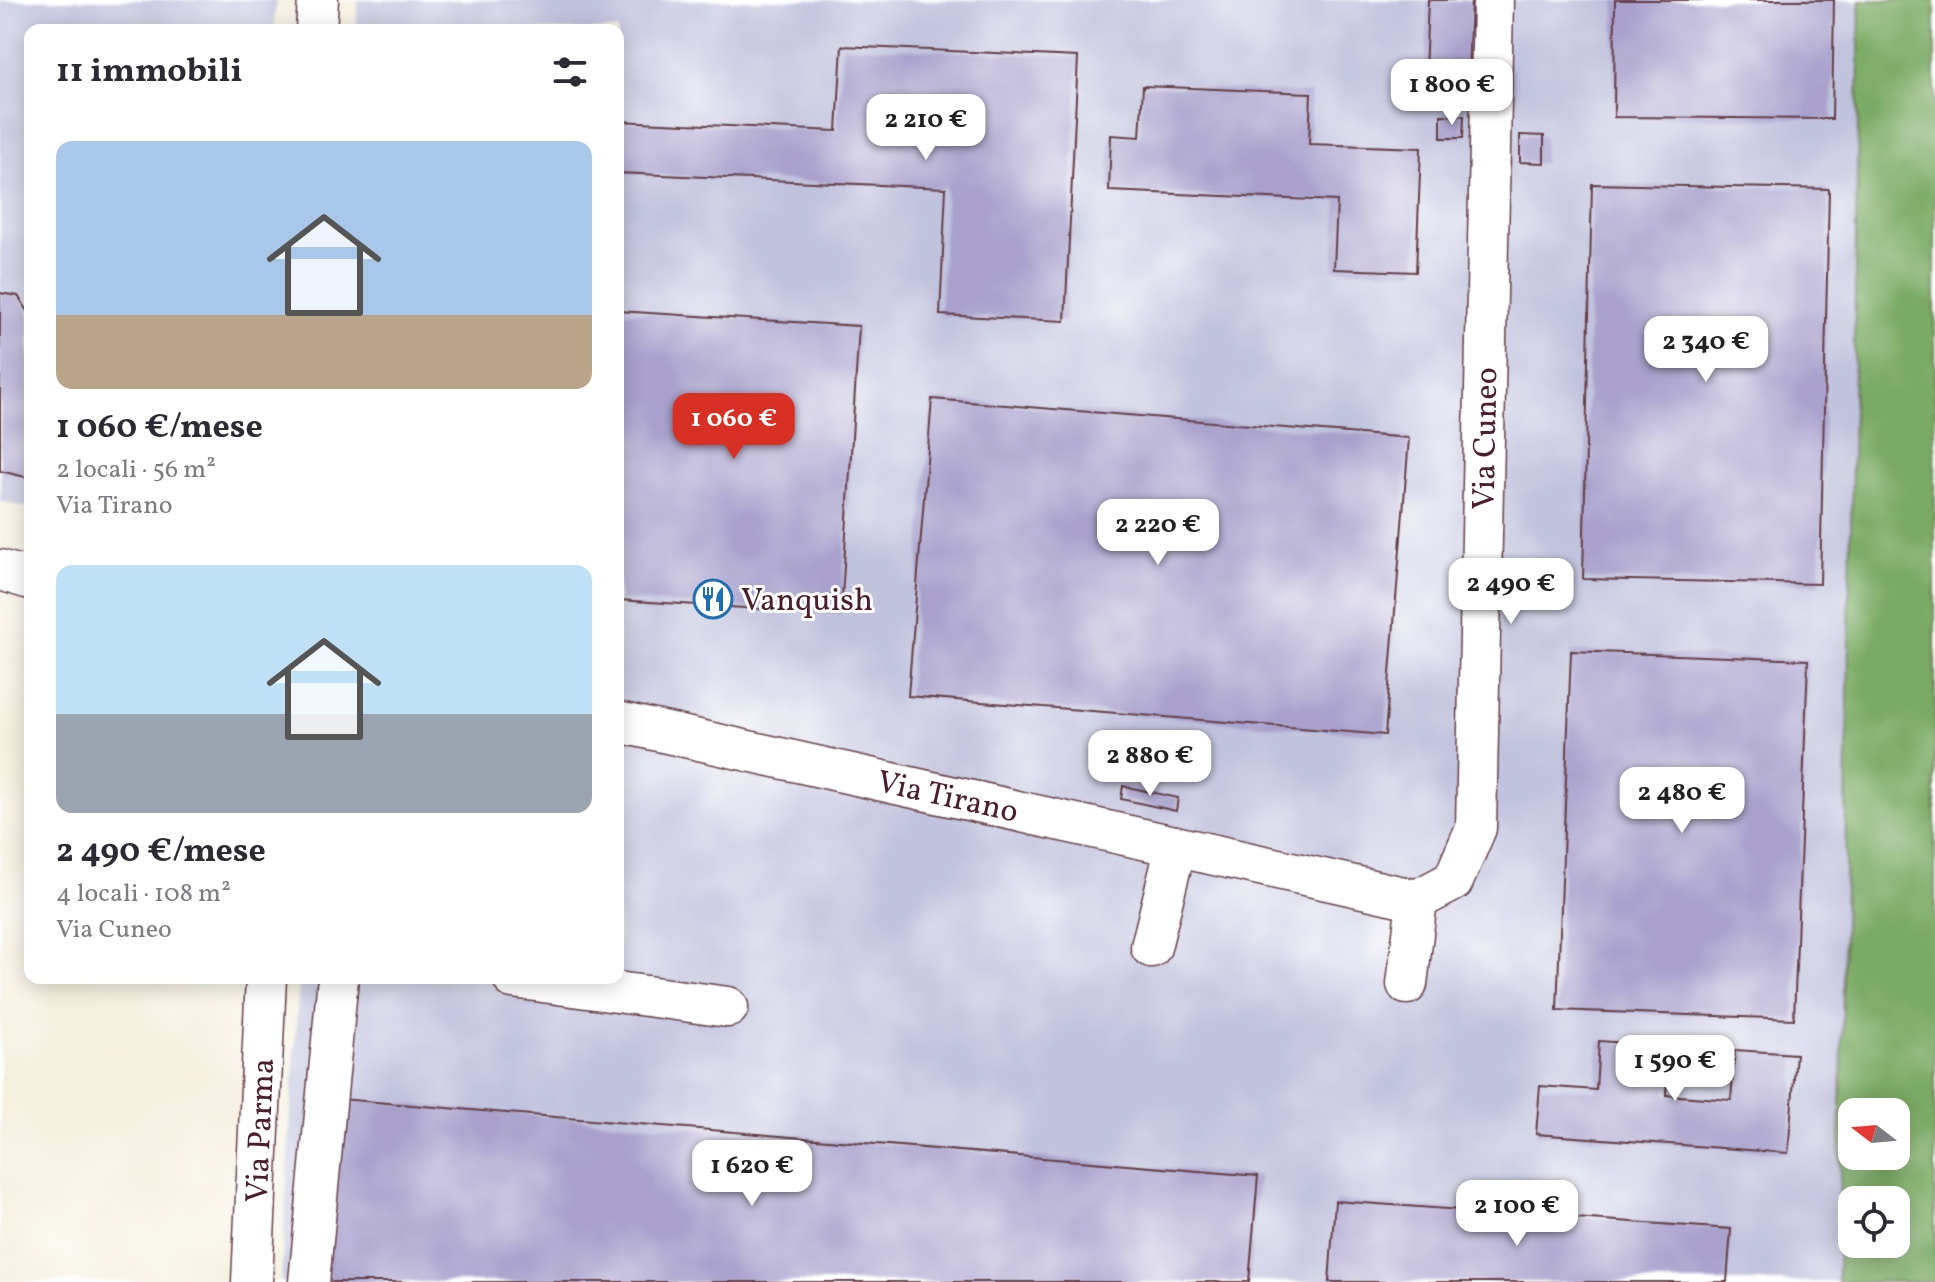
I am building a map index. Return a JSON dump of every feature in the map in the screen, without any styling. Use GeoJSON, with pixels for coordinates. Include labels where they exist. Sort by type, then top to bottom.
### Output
{"type":"FeatureCollection","features":[{"type":"Feature","properties":{"kind":"street"},"geometry":{"type":"LineString","coordinates":[[316,24],[318,0]]}},
{"type":"Feature","properties":{"kind":"street","name":"Via Cuneo"},"geometry":{"type":"LineString","coordinates":[[1417,900],[1453,881],[1476,828],[1493,0]]}},
{"type":"Feature","properties":{"kind":"street"},"geometry":{"type":"LineString","coordinates":[[0,570],[24,577]]}},
{"type":"Feature","properties":{"kind":"street","name":"Via Tirano"},"geometry":{"type":"LineString","coordinates":[[624,723],[1417,900]]}},
{"type":"Feature","properties":{"kind":"street"},"geometry":{"type":"LineString","coordinates":[[1151,947],[1176,846]]}},
{"type":"Feature","properties":{"kind":"street"},"geometry":{"type":"LineString","coordinates":[[1407,984],[1417,900]]}},
{"type":"Feature","properties":{"kind":"street","name":"Via Parma"},"geometry":{"type":"LineString","coordinates":[[252,1282],[266,984]]}},
{"type":"Feature","properties":{"kind":"street"},"geometry":{"type":"LineString","coordinates":[[309,1282],[337,984]]}},
{"type":"Feature","properties":{"kind":"street"},"geometry":{"type":"LineString","coordinates":[[557,984],[728,1007]]}},
{"type":"Feature","properties":{"kind":"shaded area"},"geometry":{"type":"Polygon","coordinates":[[[0,0],[276,0],[274,24],[24,24],[24,507],[0,501],[0,0]]]}},
{"type":"Feature","properties":{"kind":"shaded area"},"geometry":{"type":"Polygon","coordinates":[[[358,0],[1860,0],[1841,1098],[1838,1098],[1838,1282],[281,1282],[299,984],[624,984],[624,24],[356,24],[358,0]]]}},
{"type":"Feature","properties":{"kind":"green space"},"geometry":{"type":"Polygon","coordinates":[[[1860,0],[1935,0],[1935,1282],[1838,1282],[1838,1258],[1910,1258],[1910,1186],[1840,1186],[1840,1170],[1910,1170],[1910,1098],[1841,1098],[1860,0]]]}},
{"type":"Feature","properties":{"kind":"building"},"geometry":{"type":"Polygon","coordinates":[[[1428,0],[1471,0],[1467,100],[1424,98],[1428,0]]]}},
{"type":"Feature","properties":{"kind":"building"},"geometry":{"type":"Polygon","coordinates":[[[1615,0],[1834,0],[1832,119],[1614,117],[1615,0]]]}},
{"type":"Feature","properties":{"kind":"building"},"geometry":{"type":"Polygon","coordinates":[[[842,46],[1078,57],[1065,321],[940,315],[946,188],[624,173],[624,121],[837,131],[842,46]]]}},
{"type":"Feature","properties":{"kind":"building"},"geometry":{"type":"Polygon","coordinates":[[[1143,86],[1311,93],[1309,144],[1421,148],[1416,272],[1334,269],[1337,201],[1109,191],[1111,135],[1140,137],[1143,86]]]}},
{"type":"Feature","properties":{"kind":"building"},"geometry":{"type":"Polygon","coordinates":[[[1441,115],[1464,116],[1463,138],[1441,138],[1441,115]]]}},
{"type":"Feature","properties":{"kind":"building"},"geometry":{"type":"Polygon","coordinates":[[[1520,135],[1544,136],[1544,163],[1520,162],[1520,135]]]}},
{"type":"Feature","properties":{"kind":"building"},"geometry":{"type":"Polygon","coordinates":[[[1592,184],[1829,189],[1820,584],[1583,579],[1592,184]]]}},
{"type":"Feature","properties":{"kind":"building"},"geometry":{"type":"Polygon","coordinates":[[[0,293],[18,296],[24,305],[24,477],[0,471],[0,293]]]}},
{"type":"Feature","properties":{"kind":"building"},"geometry":{"type":"Polygon","coordinates":[[[624,311],[859,326],[841,614],[624,600],[624,311]]]}},
{"type":"Feature","properties":{"kind":"building"},"geometry":{"type":"Polygon","coordinates":[[[932,399],[1409,438],[1385,735],[908,696],[932,399]]]}},
{"type":"Feature","properties":{"kind":"building"},"geometry":{"type":"Polygon","coordinates":[[[1571,651],[1808,660],[1794,1019],[1557,1010],[1571,651]]]}},
{"type":"Feature","properties":{"kind":"building"},"geometry":{"type":"Polygon","coordinates":[[[1123,786],[1178,798],[1176,811],[1121,799],[1123,786]]]}},
{"type":"Feature","properties":{"kind":"building"},"geometry":{"type":"Polygon","coordinates":[[[1599,1041],[1669,1046],[1666,1095],[1731,1100],[1735,1050],[1796,1054],[1788,1153],[1536,1134],[1540,1086],[1596,1090],[1599,1041]]]}},
{"type":"Feature","properties":{"kind":"building"},"geometry":{"type":"Polygon","coordinates":[[[340,1099],[1258,1176],[1249,1282],[324,1282],[340,1099]]]}},
{"type":"Feature","properties":{"kind":"building"},"geometry":{"type":"Polygon","coordinates":[[[1335,1201],[1731,1229],[1727,1282],[1329,1282],[1335,1201]]]}},
{"type":"Feature","properties":{"kind":"place","name":"Vanquish"},"geometry":{"type":"Point","coordinates":[713,599]}}]}
